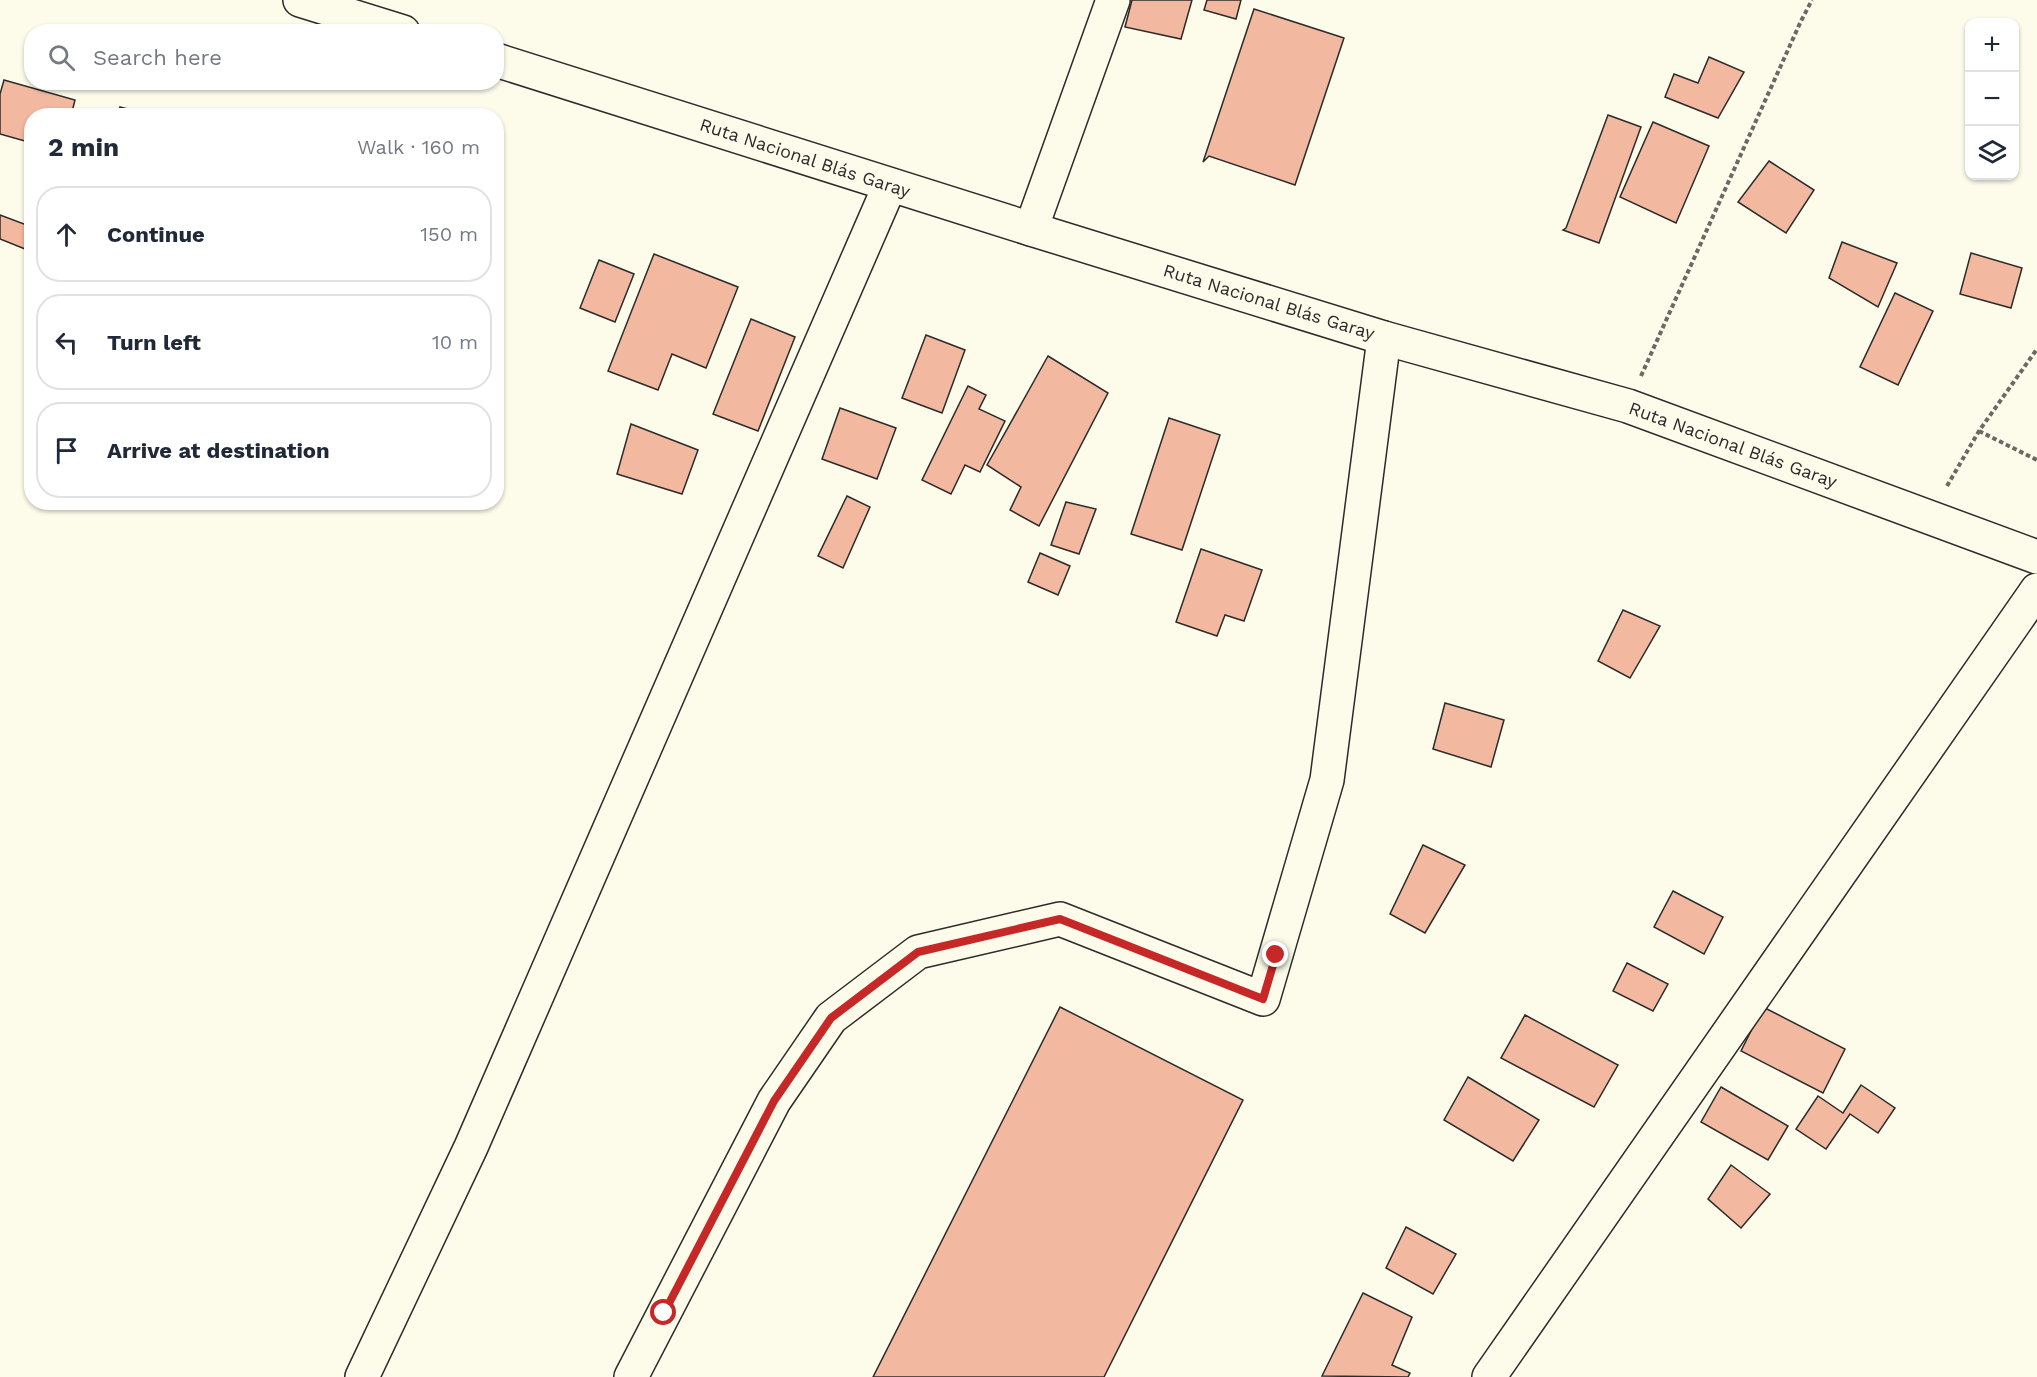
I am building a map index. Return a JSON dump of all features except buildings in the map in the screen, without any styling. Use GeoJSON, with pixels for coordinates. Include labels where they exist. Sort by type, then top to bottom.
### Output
{"type":"FeatureCollection","features":[{"type":"Feature","properties":{"kind":"main road"},"geometry":{"type":"LineString","coordinates":[[300,0],[377,24]]}},
{"type":"Feature","properties":{"kind":"main road"},"geometry":{"type":"LineString","coordinates":[[1031,229],[1113,0]]}},
{"type":"Feature","properties":{"kind":"main road","name":"Ruta Nacional Blás Garay"},"geometry":{"type":"LineString","coordinates":[[504,63],[1384,338],[1628,406],[2037,557]]}},
{"type":"Feature","properties":{"kind":"main road"},"geometry":{"type":"LineString","coordinates":[[362,1377],[471,1147],[890,185]]}},
{"type":"Feature","properties":{"kind":"main road"},"geometry":{"type":"LineString","coordinates":[[631,1377],[774,1101],[831,1018],[918,952],[1060,919],[1263,999],[1327,780],[1384,338]]}},
{"type":"Feature","properties":{"kind":"main road"},"geometry":{"type":"LineString","coordinates":[[1488,1377],[2025,630],[2037,590]]}},
{"type":"Feature","properties":{"kind":"path"},"geometry":{"type":"LineString","coordinates":[[1628,406],[1812,0]]}},
{"type":"Feature","properties":{"kind":"path"},"geometry":{"type":"LineString","coordinates":[[1929,518],[1979,431],[2037,349]]}},
{"type":"Feature","properties":{"kind":"path"},"geometry":{"type":"LineString","coordinates":[[1979,431],[2037,460]]}},
{"type":"Feature","properties":{"kind":"route"},"geometry":{"type":"LineString","coordinates":[[664,1313],[774,1101],[831,1018],[918,952],[1060,919],[1263,999],[1276,955]]}}]}
